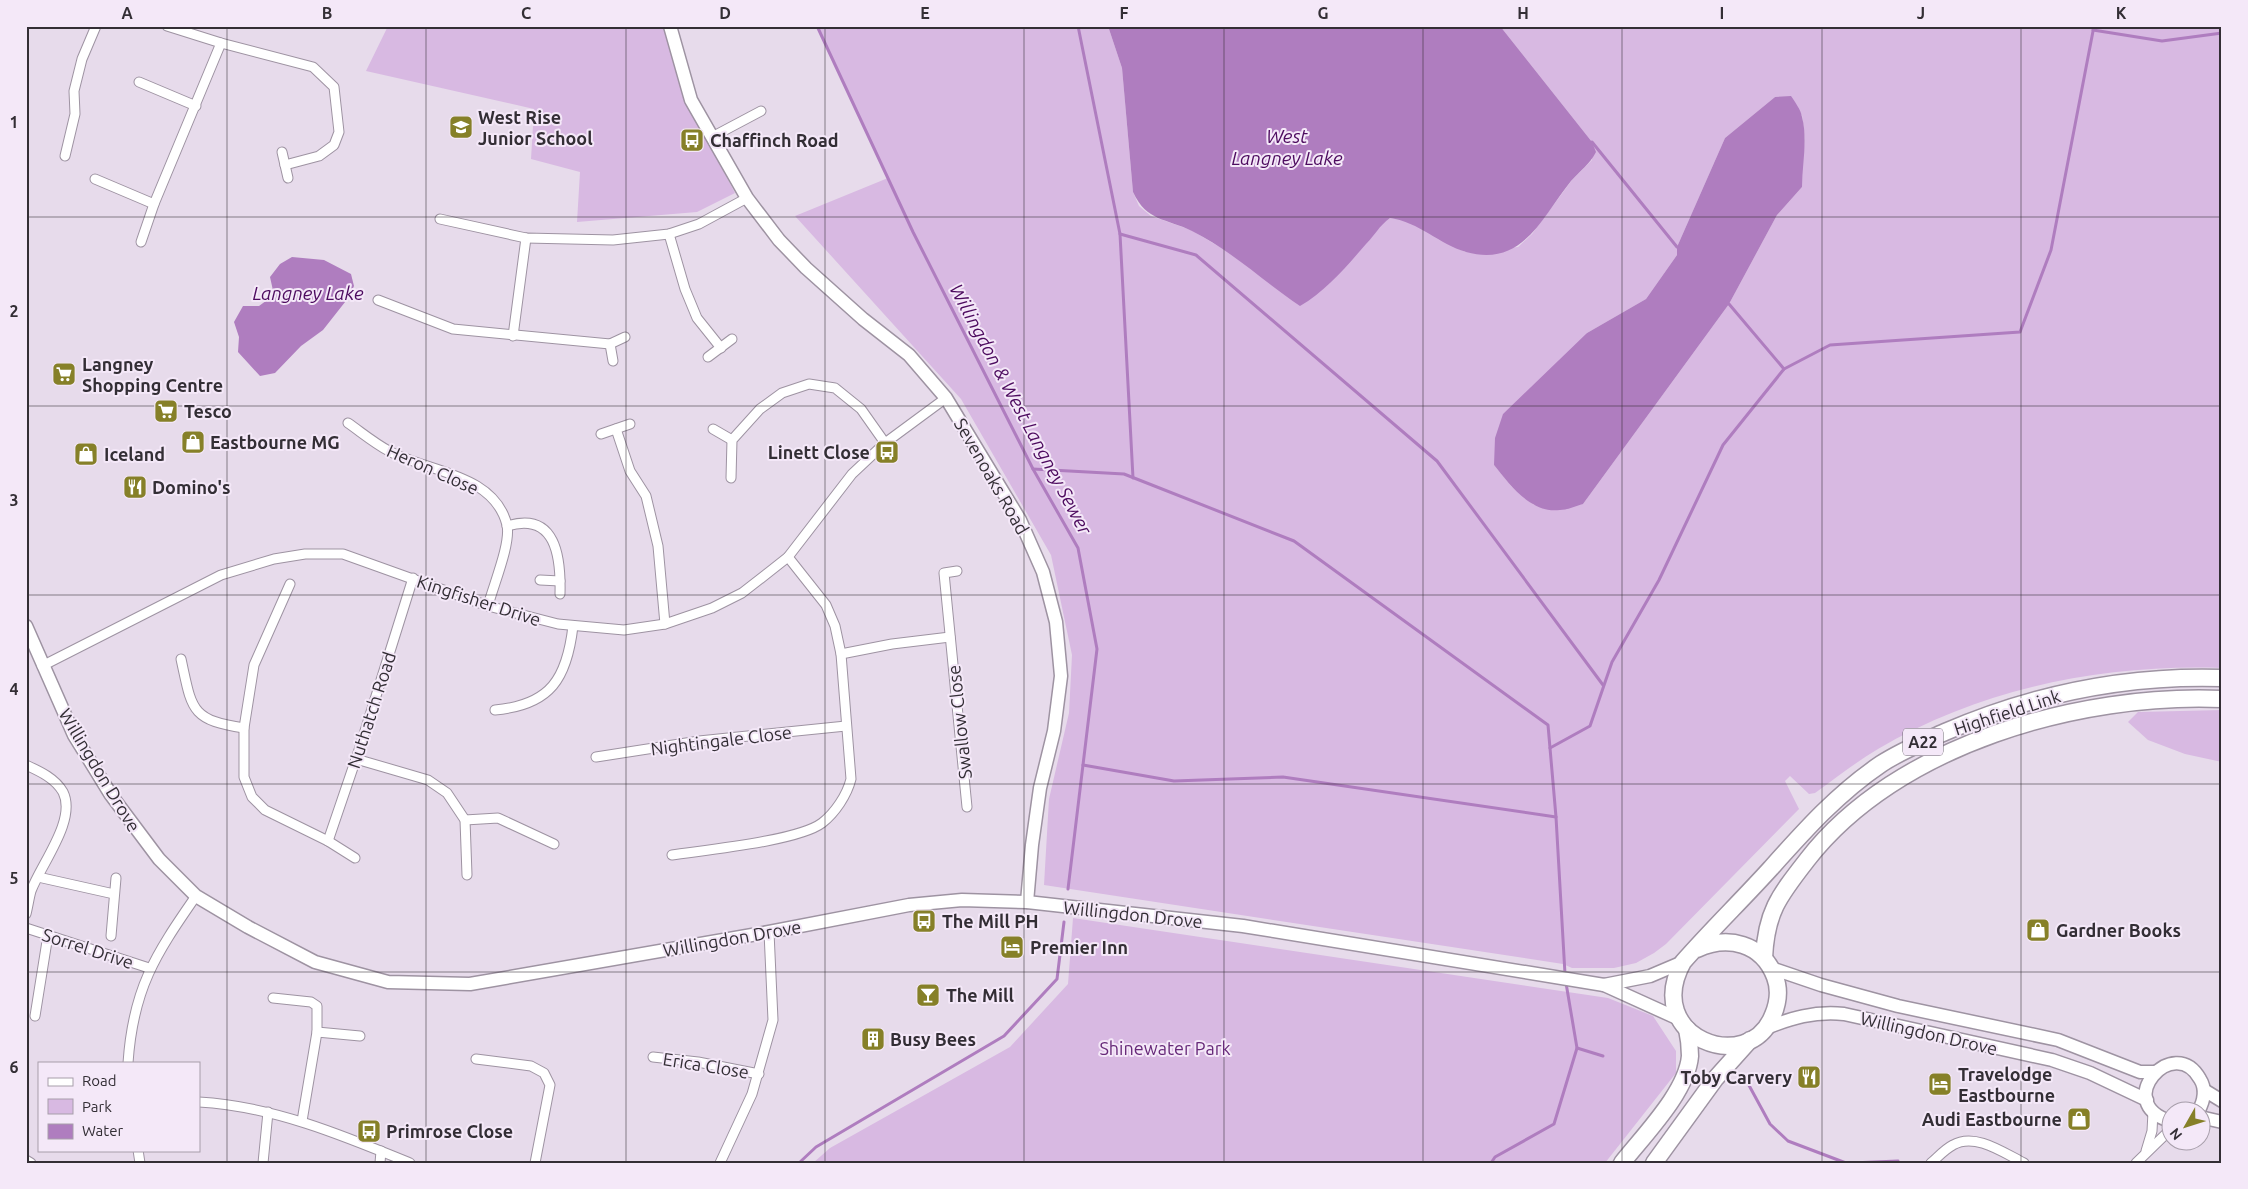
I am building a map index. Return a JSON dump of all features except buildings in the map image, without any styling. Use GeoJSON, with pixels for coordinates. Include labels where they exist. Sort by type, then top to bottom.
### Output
{"type":"FeatureCollection","features":[{"type":"Feature","properties":{"kind":"highway","name":"Highfield Link"},"geometry":{"type":"LineString","coordinates":[[1697,949],[1826,808],[1881,764],[1916,745],[1982,716],[2054,694],[2114,683],[2160,679],[2222,678]]}},
{"type":"Feature","properties":{"kind":"highway","name":"Highfield Link"},"geometry":{"type":"LineString","coordinates":[[1768,963],[1769,919],[1795,875],[1820,843],[1843,820],[1895,780],[1947,753],[2058,714],[2141,701],[2222,698]]}},
{"type":"Feature","properties":{"kind":"highway"},"geometry":{"type":"LineString","coordinates":[[1622,1163],[1674,1096],[1682,1081],[1690,1057],[1683,1024],[1674,1005],[1673,990],[1676,975],[1683,962],[1697,949],[1710,943],[1725,940],[1740,942],[1753,949],[1768,963],[1776,980],[1777,1000],[1772,1018],[1715,1079],[1654,1163]]}},
{"type":"Feature","properties":{"kind":"highway"},"geometry":{"type":"LineString","coordinates":[[1683,1024],[1698,1038],[1711,1044],[1725,1046],[1739,1044],[1758,1034]]}},
{"type":"Feature","properties":{"kind":"street"},"geometry":{"type":"LineString","coordinates":[[65,156],[75,114],[74,91],[80,67],[96,26]]}},
{"type":"Feature","properties":{"kind":"street"},"geometry":{"type":"LineString","coordinates":[[166,26],[221,43],[313,67],[334,87],[339,132],[334,145],[319,156],[285,165]]}},
{"type":"Feature","properties":{"kind":"street","name":"Sevenoaks Road"},"geometry":{"type":"LineString","coordinates":[[670,26],[692,100],[747,198],[779,240],[806,268],[863,319],[909,355],[946,398],[1020,520],[1043,572],[1056,622],[1061,676],[1054,731],[1040,788],[1032,845],[1028,902]]}},
{"type":"Feature","properties":{"kind":"street"},"geometry":{"type":"LineString","coordinates":[[140,242],[221,43]]}},
{"type":"Feature","properties":{"kind":"street"},"geometry":{"type":"LineString","coordinates":[[139,82],[196,106]]}},
{"type":"Feature","properties":{"kind":"street"},"geometry":{"type":"LineString","coordinates":[[712,137],[761,111]]}},
{"type":"Feature","properties":{"kind":"street"},"geometry":{"type":"LineString","coordinates":[[282,152],[288,178]]}},
{"type":"Feature","properties":{"kind":"street"},"geometry":{"type":"LineString","coordinates":[[95,179],[154,204]]}},
{"type":"Feature","properties":{"kind":"street"},"geometry":{"type":"LineString","coordinates":[[440,220],[526,238],[613,240],[670,234],[698,224],[747,198]]}},
{"type":"Feature","properties":{"kind":"street"},"geometry":{"type":"LineString","coordinates":[[670,234],[685,290],[696,318],[721,348]]}},
{"type":"Feature","properties":{"kind":"street"},"geometry":{"type":"LineString","coordinates":[[513,336],[526,238]]}},
{"type":"Feature","properties":{"kind":"street"},"geometry":{"type":"LineString","coordinates":[[378,300],[401,311],[453,330],[610,344],[625,336]]}},
{"type":"Feature","properties":{"kind":"street"},"geometry":{"type":"LineString","coordinates":[[708,357],[732,339]]}},
{"type":"Feature","properties":{"kind":"street"},"geometry":{"type":"LineString","coordinates":[[610,344],[613,361]]}},
{"type":"Feature","properties":{"kind":"street"},"geometry":{"type":"LineString","coordinates":[[730,478],[732,440],[760,409],[782,393],[809,384],[835,388],[861,409],[885,443]]}},
{"type":"Feature","properties":{"kind":"street","name":"Kingfisher Drive"},"geometry":{"type":"LineString","coordinates":[[42,666],[221,575],[274,559],[305,554],[342,554],[488,606],[573,626],[624,630],[665,624],[712,608],[742,593],[788,557],[852,474],[885,443],[946,398]]}},
{"type":"Feature","properties":{"kind":"street","name":"Heron Close"},"geometry":{"type":"LineString","coordinates":[[348,423],[389,451],[432,469],[463,479],[485,491],[500,509],[507,526]]}},
{"type":"Feature","properties":{"kind":"street"},"geometry":{"type":"LineString","coordinates":[[601,434],[630,424]]}},
{"type":"Feature","properties":{"kind":"street"},"geometry":{"type":"LineString","coordinates":[[713,429],[732,440]]}},
{"type":"Feature","properties":{"kind":"street"},"geometry":{"type":"LineString","coordinates":[[616,430],[630,471],[646,496],[658,546],[665,624]]}},
{"type":"Feature","properties":{"kind":"street"},"geometry":{"type":"LineString","coordinates":[[488,606],[505,545],[507,526],[521,522],[535,523],[548,532],[556,548],[560,594]]}},
{"type":"Feature","properties":{"kind":"street"},"geometry":{"type":"LineString","coordinates":[[672,855],[802,833],[822,823],[848,790],[851,779],[841,654],[826,605],[788,557]]}},
{"type":"Feature","properties":{"kind":"street","name":"Swallow Close"},"geometry":{"type":"LineString","coordinates":[[958,571],[944,573],[967,807]]}},
{"type":"Feature","properties":{"kind":"street","name":"Nuthatch Road"},"geometry":{"type":"LineString","coordinates":[[328,841],[413,578]]}},
{"type":"Feature","properties":{"kind":"street"},"geometry":{"type":"LineString","coordinates":[[540,580],[560,580]]}},
{"type":"Feature","properties":{"kind":"street"},"geometry":{"type":"LineString","coordinates":[[290,584],[254,665],[244,728],[244,777],[252,797],[265,810],[328,841],[355,858]]}},
{"type":"Feature","properties":{"kind":"street","name":"Willingdon Drove"},"geometry":{"type":"LineString","coordinates":[[26,626],[74,735],[111,795],[159,859],[196,896],[248,927],[315,962],[388,982],[470,984],[769,932],[909,905],[962,900],[1028,902],[1243,926],[1604,985],[1683,1024]]}},
{"type":"Feature","properties":{"kind":"street"},"geometry":{"type":"LineString","coordinates":[[496,710],[510,709],[535,702],[549,691],[563,671],[570,650],[573,626]]}},
{"type":"Feature","properties":{"kind":"street"},"geometry":{"type":"LineString","coordinates":[[841,654],[892,644],[950,637]]}},
{"type":"Feature","properties":{"kind":"street"},"geometry":{"type":"LineString","coordinates":[[180,659],[195,709],[207,720],[244,728]]}},
{"type":"Feature","properties":{"kind":"street","name":"Nightingale Close"},"geometry":{"type":"LineString","coordinates":[[596,757],[699,741],[846,726]]}},
{"type":"Feature","properties":{"kind":"street"},"geometry":{"type":"LineString","coordinates":[[356,759],[428,780],[447,793],[465,820],[467,875]]}},
{"type":"Feature","properties":{"kind":"street"},"geometry":{"type":"LineString","coordinates":[[26,765],[50,777],[63,792],[66,808],[63,826],[31,892],[26,914]]}},
{"type":"Feature","properties":{"kind":"street"},"geometry":{"type":"LineString","coordinates":[[465,820],[498,818],[554,844]]}},
{"type":"Feature","properties":{"kind":"street"},"geometry":{"type":"LineString","coordinates":[[38,877],[114,894]]}},
{"type":"Feature","properties":{"kind":"street"},"geometry":{"type":"LineString","coordinates":[[110,936],[116,878]]}},
{"type":"Feature","properties":{"kind":"street"},"geometry":{"type":"LineString","coordinates":[[128,1062],[132,1020],[149,968],[196,896]]}},
{"type":"Feature","properties":{"kind":"street","name":"Sorrel Drive"},"geometry":{"type":"LineString","coordinates":[[26,928],[149,968]]}},
{"type":"Feature","properties":{"kind":"street"},"geometry":{"type":"LineString","coordinates":[[720,1163],[759,1074],[773,1020],[769,932]]}},
{"type":"Feature","properties":{"kind":"street"},"geometry":{"type":"LineString","coordinates":[[35,1016],[48,935]]}},
{"type":"Feature","properties":{"kind":"street","name":"Willingdon Drove"},"geometry":{"type":"LineString","coordinates":[[1604,985],[1650,976],[1683,962]]}},
{"type":"Feature","properties":{"kind":"street","name":"Willingdon Drove"},"geometry":{"type":"LineString","coordinates":[[1768,963],[1822,986],[1898,1006],[2058,1040],[2140,1072],[2154,1072]]}},
{"type":"Feature","properties":{"kind":"street"},"geometry":{"type":"LineString","coordinates":[[273,998],[311,1002],[317,1006],[317,1032],[302,1122]]}},
{"type":"Feature","properties":{"kind":"street","name":"Willingdon Drove"},"geometry":{"type":"LineString","coordinates":[[1758,1034],[1807,1014],[1822,1012],[1844,1014],[2052,1060],[2126,1088],[2160,1114]]}},
{"type":"Feature","properties":{"kind":"street"},"geometry":{"type":"LineString","coordinates":[[317,1032],[360,1036]]}},
{"type":"Feature","properties":{"kind":"street","name":"Erica Close"},"geometry":{"type":"LineString","coordinates":[[653,1057],[759,1074]]}},
{"type":"Feature","properties":{"kind":"street"},"geometry":{"type":"LineString","coordinates":[[476,1059],[531,1066],[544,1073],[550,1085],[535,1163]]}},
{"type":"Feature","properties":{"kind":"street"},"geometry":{"type":"LineString","coordinates":[[2146,1151],[2152,1131],[2147,1085],[2154,1072],[2169,1064],[2186,1066],[2199,1075],[2204,1090],[2202,1102]]}},
{"type":"Feature","properties":{"kind":"street"},"geometry":{"type":"LineString","coordinates":[[2204,1090],[2222,1100]]}},
{"type":"Feature","properties":{"kind":"street"},"geometry":{"type":"LineString","coordinates":[[200,1102],[268,1112],[302,1122],[410,1163]]}},
{"type":"Feature","properties":{"kind":"street"},"geometry":{"type":"LineString","coordinates":[[263,1163],[268,1112]]}},
{"type":"Feature","properties":{"kind":"street"},"geometry":{"type":"LineString","coordinates":[[2136,1163],[2160,1139]]}},
{"type":"Feature","properties":{"kind":"street"},"geometry":{"type":"LineString","coordinates":[[1931,1163],[1952,1145],[1971,1140],[1995,1148],[2024,1163]]}},
{"type":"Feature","properties":{"kind":"street"},"geometry":{"type":"LineString","coordinates":[[380,1163],[381,1151]]}},
{"type":"Feature","properties":{"kind":"street"},"geometry":{"type":"LineString","coordinates":[[26,1160],[31,1163]]}},
{"type":"Feature","properties":{"kind":"green space"},"geometry":{"type":"Polygon","coordinates":[[[388,26],[666,26],[689,106],[735,193],[697,212],[577,222],[580,172],[531,159],[534,109],[366,71],[388,26]]]}},
{"type":"Feature","properties":{"kind":"green space"},"geometry":{"type":"Polygon","coordinates":[[[817,26],[1108,26],[1122,68],[1133,192],[1139,206],[1151,216],[1191,230],[1240,259],[1368,242],[1379,225],[1390,218],[1407,221],[1465,252],[1518,247],[1532,234],[1572,180],[1592,160],[1592,142],[1500,26],[2222,26],[2222,668],[2133,670],[2044,684],[1959,710],[1918,728],[1870,754],[1815,793],[1809,794],[1790,776],[1785,781],[1799,809],[1666,944],[1636,963],[1614,968],[1572,968],[1563,964],[1044,885],[1049,799],[1069,713],[1072,655],[1051,555],[961,399],[795,216],[888,178],[817,26]],[[1775,97],[1725,138],[1677,247],[1677,255],[1646,299],[1587,333],[1494,465],[1512,487],[1534,505],[1583,504],[1729,304],[1777,215],[1802,187],[1802,162],[1805,139],[1802,115],[1775,97]]]}},
{"type":"Feature","properties":{"kind":"green space"},"geometry":{"type":"Polygon","coordinates":[[[2222,710],[2222,762],[2185,754],[2148,740],[2128,722],[2138,712],[2222,710]]]}},
{"type":"Feature","properties":{"kind":"green space","name":"Shinewater Park"},"geometry":{"type":"Polygon","coordinates":[[[1073,918],[1608,998],[1653,1016],[1676,1051],[1676,1073],[1605,1163],[813,1163],[830,1148],[1010,1047],[1068,984],[1073,918]]]}},
{"type":"Feature","properties":{"kind":"water","name":"West Langney Lake"},"geometry":{"type":"Polygon","coordinates":[[[1108,26],[1500,26],[1592,142],[1596,152],[1588,164],[1571,181],[1540,224],[1517,246],[1502,253],[1486,255],[1466,252],[1447,244],[1420,228],[1390,218],[1335,278],[1300,306],[1207,239],[1183,227],[1158,218],[1144,209],[1138,202],[1133,192],[1122,68],[1108,26]]]}},
{"type":"Feature","properties":{"kind":"water"},"geometry":{"type":"Polygon","coordinates":[[[1791,96],[1798,106],[1804,126],[1805,143],[1802,187],[1777,215],[1729,304],[1583,504],[1566,509],[1549,510],[1531,503],[1514,489],[1494,465],[1495,438],[1503,414],[1587,333],[1646,299],[1677,255],[1677,247],[1725,138],[1775,97],[1791,96]]]}},
{"type":"Feature","properties":{"kind":"water","name":"Langney Lake"},"geometry":{"type":"Polygon","coordinates":[[[292,257],[324,260],[351,274],[354,286],[349,297],[323,330],[301,346],[275,373],[260,376],[238,352],[239,337],[234,322],[243,306],[259,306],[274,295],[270,277],[280,264],[292,257]]]}},
{"type":"Feature","properties":{"kind":"waterway","name":"Willingdon & West Langney Sewer"},"geometry":{"type":"LineString","coordinates":[[817,26],[913,232],[1033,469],[1078,548],[1097,649],[1068,889]]}},
{"type":"Feature","properties":{"kind":"waterway"},"geometry":{"type":"LineString","coordinates":[[1078,26],[1120,234],[1133,478]]}},
{"type":"Feature","properties":{"kind":"waterway"},"geometry":{"type":"LineString","coordinates":[[1550,748],[1590,726],[1612,662],[1659,580],[1723,445],[1784,369],[1830,345],[2020,332],[2051,250],[2094,26]]}},
{"type":"Feature","properties":{"kind":"waterway"},"geometry":{"type":"LineString","coordinates":[[2093,30],[2162,41],[2222,33]]}},
{"type":"Feature","properties":{"kind":"waterway"},"geometry":{"type":"LineString","coordinates":[[1592,142],[1677,247]]}},
{"type":"Feature","properties":{"kind":"waterway"},"geometry":{"type":"LineString","coordinates":[[1120,234],[1196,255],[1437,461],[1603,685]]}},
{"type":"Feature","properties":{"kind":"waterway"},"geometry":{"type":"LineString","coordinates":[[1729,304],[1784,369]]}},
{"type":"Feature","properties":{"kind":"waterway"},"geometry":{"type":"LineString","coordinates":[[1033,469],[1124,474],[1294,541],[1548,725],[1556,817],[1565,974]]}},
{"type":"Feature","properties":{"kind":"waterway"},"geometry":{"type":"LineString","coordinates":[[1083,765],[1174,781],[1283,777],[1556,817]]}},
{"type":"Feature","properties":{"kind":"waterway","name":"Willingdon & West Langney Sewer"},"geometry":{"type":"LineString","coordinates":[[799,1163],[816,1147],[1004,1036],[1057,979],[1064,922]]}},
{"type":"Feature","properties":{"kind":"waterway"},"geometry":{"type":"LineString","coordinates":[[1491,1163],[1495,1157],[1554,1124],[1577,1048],[1566,983]]}},
{"type":"Feature","properties":{"kind":"waterway"},"geometry":{"type":"LineString","coordinates":[[1577,1048],[1603,1056]]}},
{"type":"Feature","properties":{"kind":"waterway"},"geometry":{"type":"LineString","coordinates":[[1745,1078],[1770,1124],[1788,1141],[1846,1163]]}},
{"type":"Feature","properties":{"kind":"waterway"},"geometry":{"type":"LineString","coordinates":[[1851,1163],[1898,1161]]}},
{"type":"Feature","properties":{"kind":"place","name":"West Rise Junior School"},"geometry":{"type":"Point","coordinates":[461,127]}},
{"type":"Feature","properties":{"kind":"place","name":"Chaffinch Road"},"geometry":{"type":"Point","coordinates":[692,140]}},
{"type":"Feature","properties":{"kind":"place","name":"Langney Shopping Centre"},"geometry":{"type":"Point","coordinates":[64,374]}},
{"type":"Feature","properties":{"kind":"place","name":"Tesco"},"geometry":{"type":"Point","coordinates":[166,411]}},
{"type":"Feature","properties":{"kind":"place","name":"Eastbourne MG"},"geometry":{"type":"Point","coordinates":[193,442]}},
{"type":"Feature","properties":{"kind":"place","name":"Linett Close"},"geometry":{"type":"Point","coordinates":[887,452]}},
{"type":"Feature","properties":{"kind":"place","name":"Iceland"},"geometry":{"type":"Point","coordinates":[86,454]}},
{"type":"Feature","properties":{"kind":"place","name":"Domino's"},"geometry":{"type":"Point","coordinates":[135,487]}},
{"type":"Feature","properties":{"kind":"place","name":"The Mill PH"},"geometry":{"type":"Point","coordinates":[924,921]}},
{"type":"Feature","properties":{"kind":"place","name":"Gardner Books"},"geometry":{"type":"Point","coordinates":[2038,930]}},
{"type":"Feature","properties":{"kind":"place","name":"Premier Inn"},"geometry":{"type":"Point","coordinates":[1012,947]}},
{"type":"Feature","properties":{"kind":"place","name":"The Mill"},"geometry":{"type":"Point","coordinates":[928,995]}},
{"type":"Feature","properties":{"kind":"place","name":"Busy Bees"},"geometry":{"type":"Point","coordinates":[873,1039]}},
{"type":"Feature","properties":{"kind":"place","name":"Toby Carvery"},"geometry":{"type":"Point","coordinates":[1809,1077]}},
{"type":"Feature","properties":{"kind":"place","name":"Travelodge Eastbourne"},"geometry":{"type":"Point","coordinates":[1940,1084]}},
{"type":"Feature","properties":{"kind":"place","name":"Audi Eastbourne"},"geometry":{"type":"Point","coordinates":[2079,1119]}},
{"type":"Feature","properties":{"kind":"place","name":"Primrose Close"},"geometry":{"type":"Point","coordinates":[369,1131]}}]}
